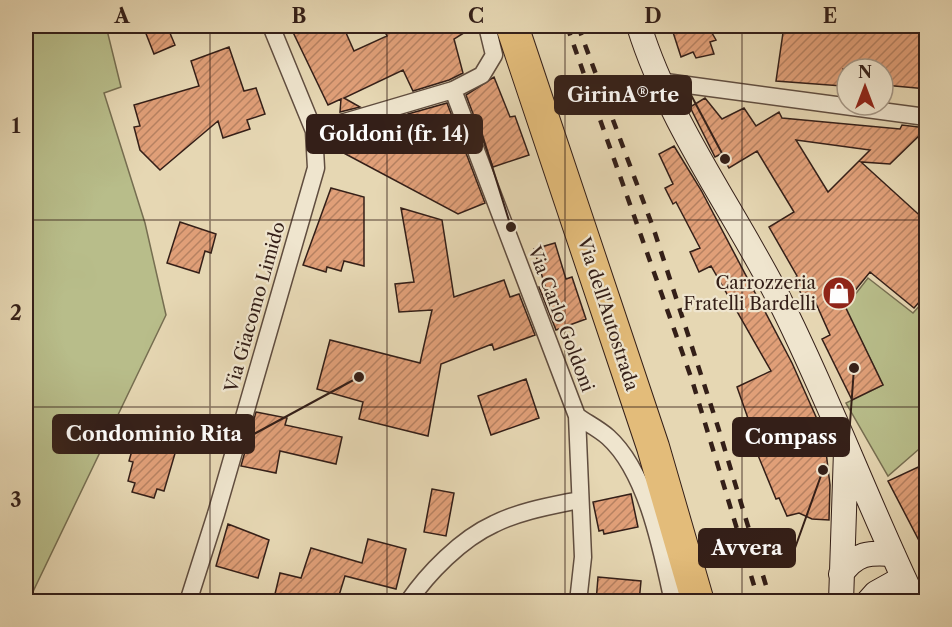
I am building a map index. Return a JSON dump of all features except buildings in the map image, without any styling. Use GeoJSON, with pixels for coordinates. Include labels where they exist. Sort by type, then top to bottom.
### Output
{"type":"FeatureCollection","features":[{"type":"Feature","properties":{"kind":"highway","name":"Via dell'Autostrada"},"geometry":{"type":"LineString","coordinates":[[506,26],[652,447],[698,602]]}},
{"type":"Feature","properties":{"kind":"main road"},"geometry":{"type":"LineString","coordinates":[[639,26],[658,81],[779,300],[846,442],[915,602]]}},
{"type":"Feature","properties":{"kind":"main road"},"geometry":{"type":"LineString","coordinates":[[841,602],[846,442]]}},
{"type":"Feature","properties":{"kind":"main road"},"geometry":{"type":"LineString","coordinates":[[841,573],[851,560],[861,555],[874,552],[893,555]]}},
{"type":"Feature","properties":{"kind":"main road"},"geometry":{"type":"LineString","coordinates":[[868,602],[876,592],[903,578]]}},
{"type":"Feature","properties":{"kind":"street","name":"Via Giacomo Limido"},"geometry":{"type":"LineString","coordinates":[[188,602],[216,514],[316,168],[314,131],[271,26]]}},
{"type":"Feature","properties":{"kind":"street"},"geometry":{"type":"LineString","coordinates":[[314,131],[453,90],[482,75],[493,60],[494,48],[506,26]]}},
{"type":"Feature","properties":{"kind":"street"},"geometry":{"type":"LineString","coordinates":[[658,81],[927,117]]}},
{"type":"Feature","properties":{"kind":"street","name":"Via Carlo Goldoni"},"geometry":{"type":"LineString","coordinates":[[453,90],[577,416],[583,557],[578,602]]}},
{"type":"Feature","properties":{"kind":"street"},"geometry":{"type":"LineString","coordinates":[[577,416],[608,436],[621,452],[640,485],[674,602]]}},
{"type":"Feature","properties":{"kind":"street"},"geometry":{"type":"LineString","coordinates":[[408,602],[419,585],[470,539],[494,524],[531,510],[579,500]]}},
{"type":"Feature","properties":{"kind":"green space"},"geometry":{"type":"Polygon","coordinates":[[[26,26],[106,26],[121,87],[104,93],[145,223],[166,315],[28,602],[26,601],[26,26]]]}},
{"type":"Feature","properties":{"kind":"green space"},"geometry":{"type":"Polygon","coordinates":[[[868,278],[913,313],[922,303],[926,306],[926,443],[888,476],[846,403],[883,385],[853,324],[843,310],[868,278]]]}},
{"type":"Feature","properties":{"kind":"railway"},"geometry":{"type":"LineString","coordinates":[[567,26],[692,380],[759,602]]}},
{"type":"Feature","properties":{"kind":"railway"},"geometry":{"type":"LineString","coordinates":[[578,26],[654,230],[718,427],[771,602]]}},
{"type":"Feature","properties":{"kind":"place","name":"GirinA®rte"},"geometry":{"type":"Point","coordinates":[725,159]}},
{"type":"Feature","properties":{"kind":"place","name":"Goldoni (fr. 14)"},"geometry":{"type":"Point","coordinates":[511,227]}},
{"type":"Feature","properties":{"kind":"place","name":"Carrozzeria Fratelli Bardelli"},"geometry":{"type":"Point","coordinates":[839,293]}},
{"type":"Feature","properties":{"kind":"place","name":"Compass"},"geometry":{"type":"Point","coordinates":[854,368]}},
{"type":"Feature","properties":{"kind":"place","name":"Condominio Rita"},"geometry":{"type":"Point","coordinates":[359,377]}},
{"type":"Feature","properties":{"kind":"place","name":"Avvera"},"geometry":{"type":"Point","coordinates":[823,470]}}]}
